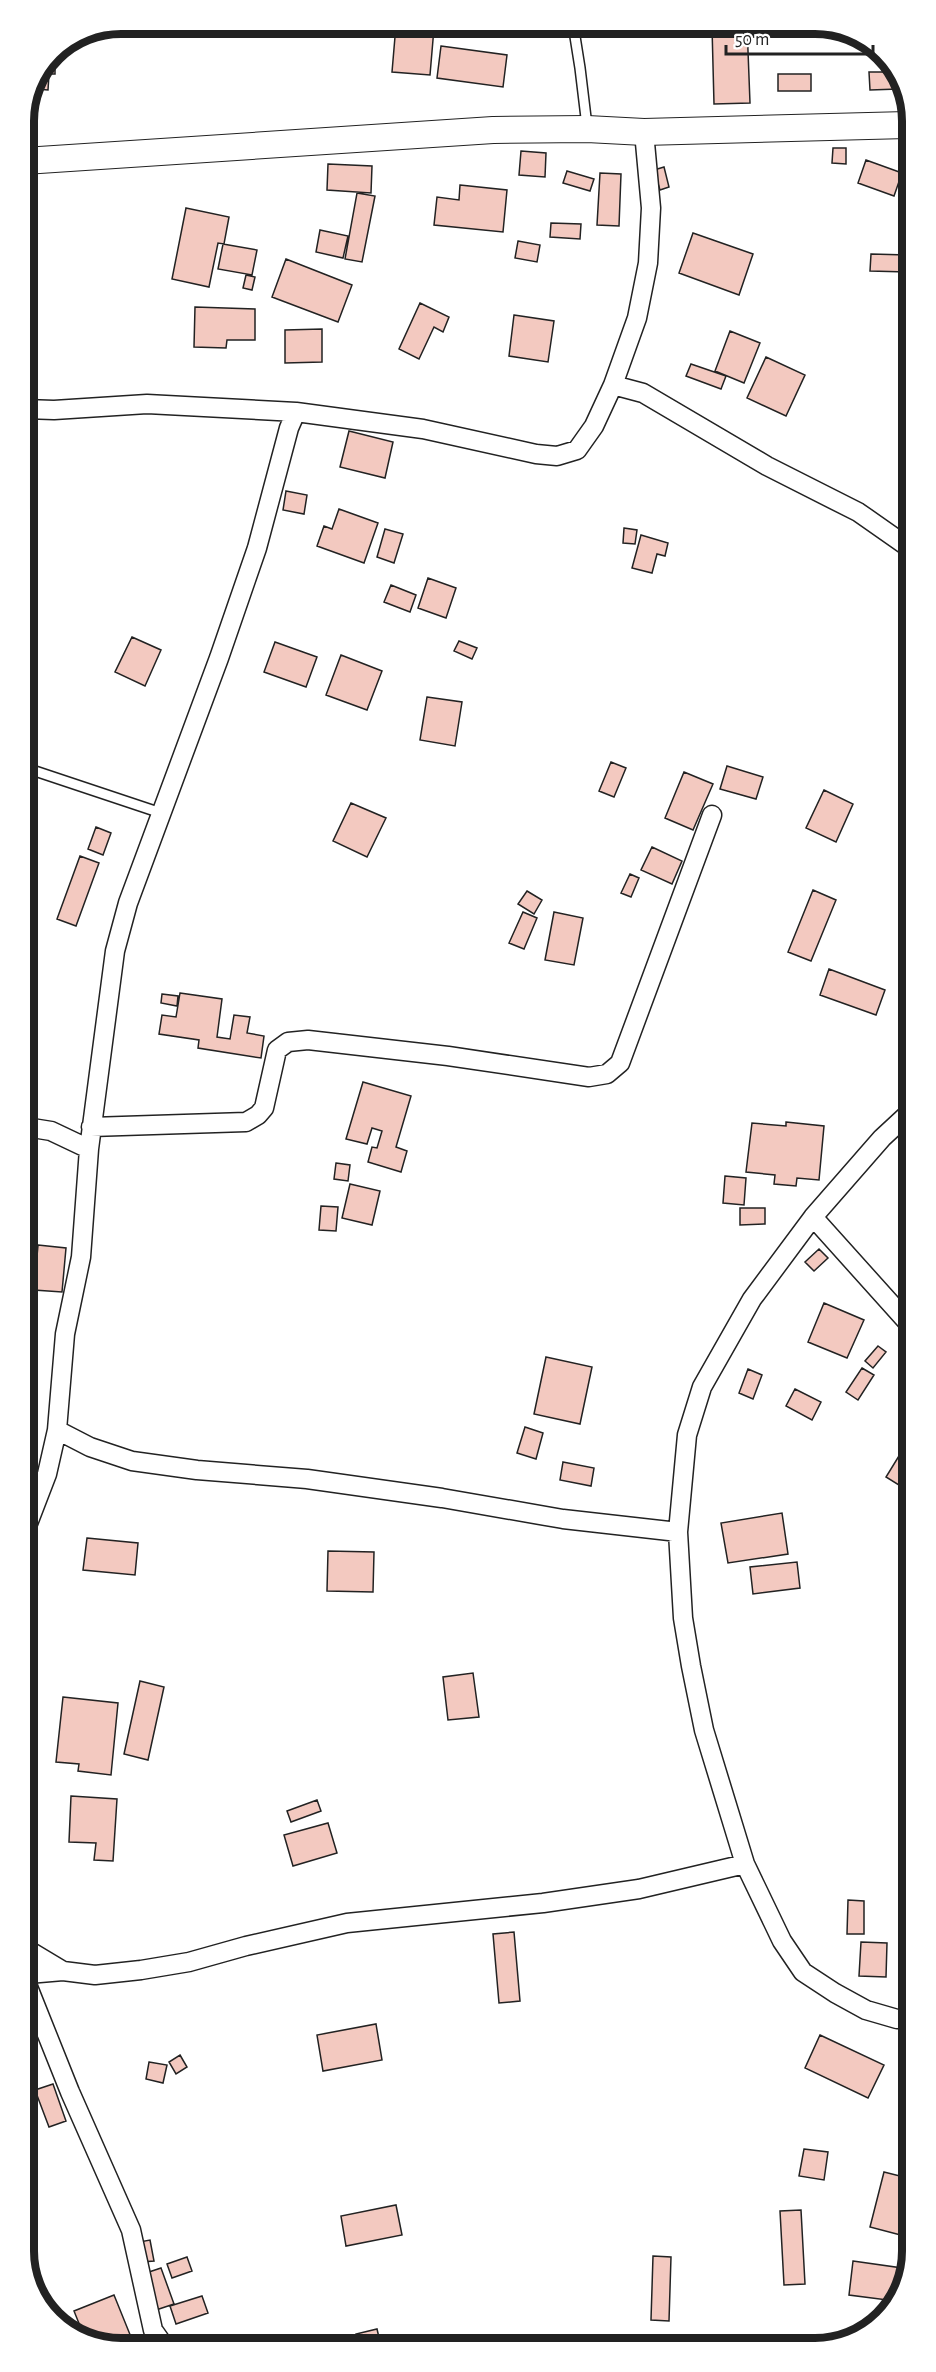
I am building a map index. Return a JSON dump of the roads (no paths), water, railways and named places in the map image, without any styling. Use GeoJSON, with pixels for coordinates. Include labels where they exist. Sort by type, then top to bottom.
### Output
{"type":"FeatureCollection","features":[{"type":"Feature","properties":{"kind":"main road"},"geometry":{"type":"LineString","coordinates":[[35,160],[493,130],[587,129],[644,132],[902,125]]}},
{"type":"Feature","properties":{"kind":"street"},"geometry":{"type":"LineString","coordinates":[[35,409],[147,404],[296,412],[423,429],[482,444],[557,456],[577,450],[594,426],[613,385],[637,318],[648,263],[651,207],[644,132]]}},
{"type":"Feature","properties":{"kind":"street"},"geometry":{"type":"LineString","coordinates":[[613,385],[643,393],[767,466],[858,512],[902,543]]}},
{"type":"Feature","properties":{"kind":"street"},"geometry":{"type":"LineString","coordinates":[[35,1505],[47,1474],[57,1430],[65,1334],[81,1257],[91,1127],[115,951],[128,903],[219,658],[257,548],[289,428],[296,412]]}},
{"type":"Feature","properties":{"kind":"street"},"geometry":{"type":"LineString","coordinates":[[91,1127],[246,1122],[258,1115],[264,1108],[277,1050],[288,1042],[308,1041],[448,1056],[589,1077],[607,1074],[620,1063],[712,815]]}},
{"type":"Feature","properties":{"kind":"street"},"geometry":{"type":"LineString","coordinates":[[902,1119],[882,1138],[813,1217],[752,1299],[702,1387],[687,1435],[678,1532],[683,1618],[691,1666],[704,1730],[745,1864],[782,1941],[803,1972],[834,1993],[867,2010],[902,2019]]}},
{"type":"Feature","properties":{"kind":"street"},"geometry":{"type":"LineString","coordinates":[[35,1128],[51,1131],[89,1149]]}},
{"type":"Feature","properties":{"kind":"street"},"geometry":{"type":"LineString","coordinates":[[813,1217],[902,1316]]}},
{"type":"Feature","properties":{"kind":"street"},"geometry":{"type":"LineString","coordinates":[[57,1430],[90,1447],[132,1461],[197,1470],[307,1479],[442,1497],[563,1519],[678,1532]]}},
{"type":"Feature","properties":{"kind":"street"},"geometry":{"type":"LineString","coordinates":[[35,1973],[63,1971],[95,1975],[151,1969],[189,1962],[246,1946],[347,1923],[543,1903],[639,1889],[745,1864]]}},
{"type":"Feature","properties":{"kind":"street"},"geometry":{"type":"LineString","coordinates":[[35,1955],[63,1971]]}},
{"type":"Feature","properties":{"kind":"street"},"geometry":{"type":"LineString","coordinates":[[35,2004],[70,2092],[131,2229],[153,2330],[158,2337]]}},
{"type":"Feature","properties":{"kind":"lane"},"geometry":{"type":"LineString","coordinates":[[575,35],[587,129]]}},
{"type":"Feature","properties":{"kind":"lane"},"geometry":{"type":"LineString","coordinates":[[35,771],[161,813]]}}]}
